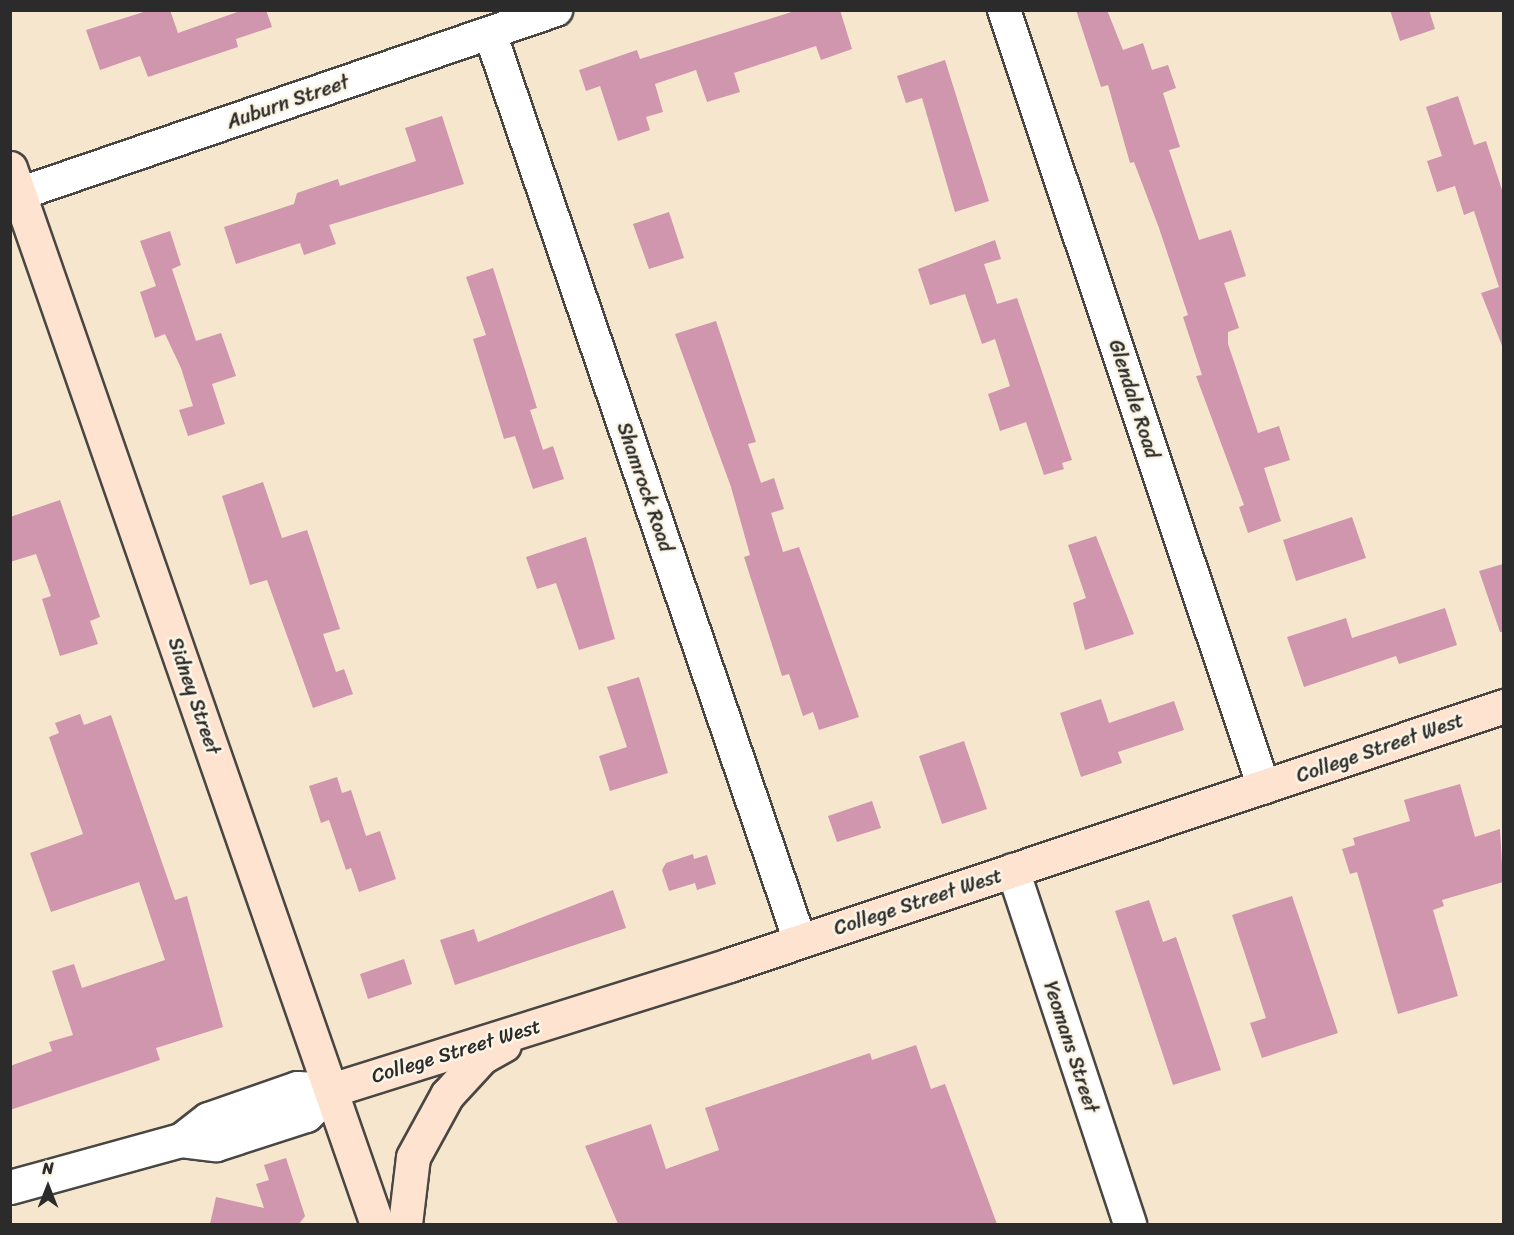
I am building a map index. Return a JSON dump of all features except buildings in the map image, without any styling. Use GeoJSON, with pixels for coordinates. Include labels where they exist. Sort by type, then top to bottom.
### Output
{"type":"FeatureCollection","features":[{"type":"Feature","properties":{"kind":"main road","name":"Sidney Street"},"geometry":{"type":"LineString","coordinates":[[15,181],[377,1224]]}},
{"type":"Feature","properties":{"kind":"main road","name":"College Street West"},"geometry":{"type":"LineString","coordinates":[[331,1090],[800,941],[1264,788],[1503,706]]}},
{"type":"Feature","properties":{"kind":"main road"},"geometry":{"type":"LineString","coordinates":[[405,1224],[413,1157],[447,1095],[482,1058],[537,1026]]}},
{"type":"Feature","properties":{"kind":"street","name":"Auburn Street"},"geometry":{"type":"LineString","coordinates":[[15,181],[490,33],[556,10]]}},
{"type":"Feature","properties":{"kind":"street","name":"Glendale Road"},"geometry":{"type":"LineString","coordinates":[[1004,10],[1264,788]]}},
{"type":"Feature","properties":{"kind":"street","name":"Shamrock Road"},"geometry":{"type":"LineString","coordinates":[[490,33],[800,941]]}},
{"type":"Feature","properties":{"kind":"street","name":"Yeomans Street"},"geometry":{"type":"LineString","coordinates":[[1012,870],[1130,1224]]}},
{"type":"Feature","properties":{"kind":"street","name":"College Street West"},"geometry":{"type":"LineString","coordinates":[[10,1187],[181,1140],[208,1119],[297,1088],[331,1090]]}}]}
